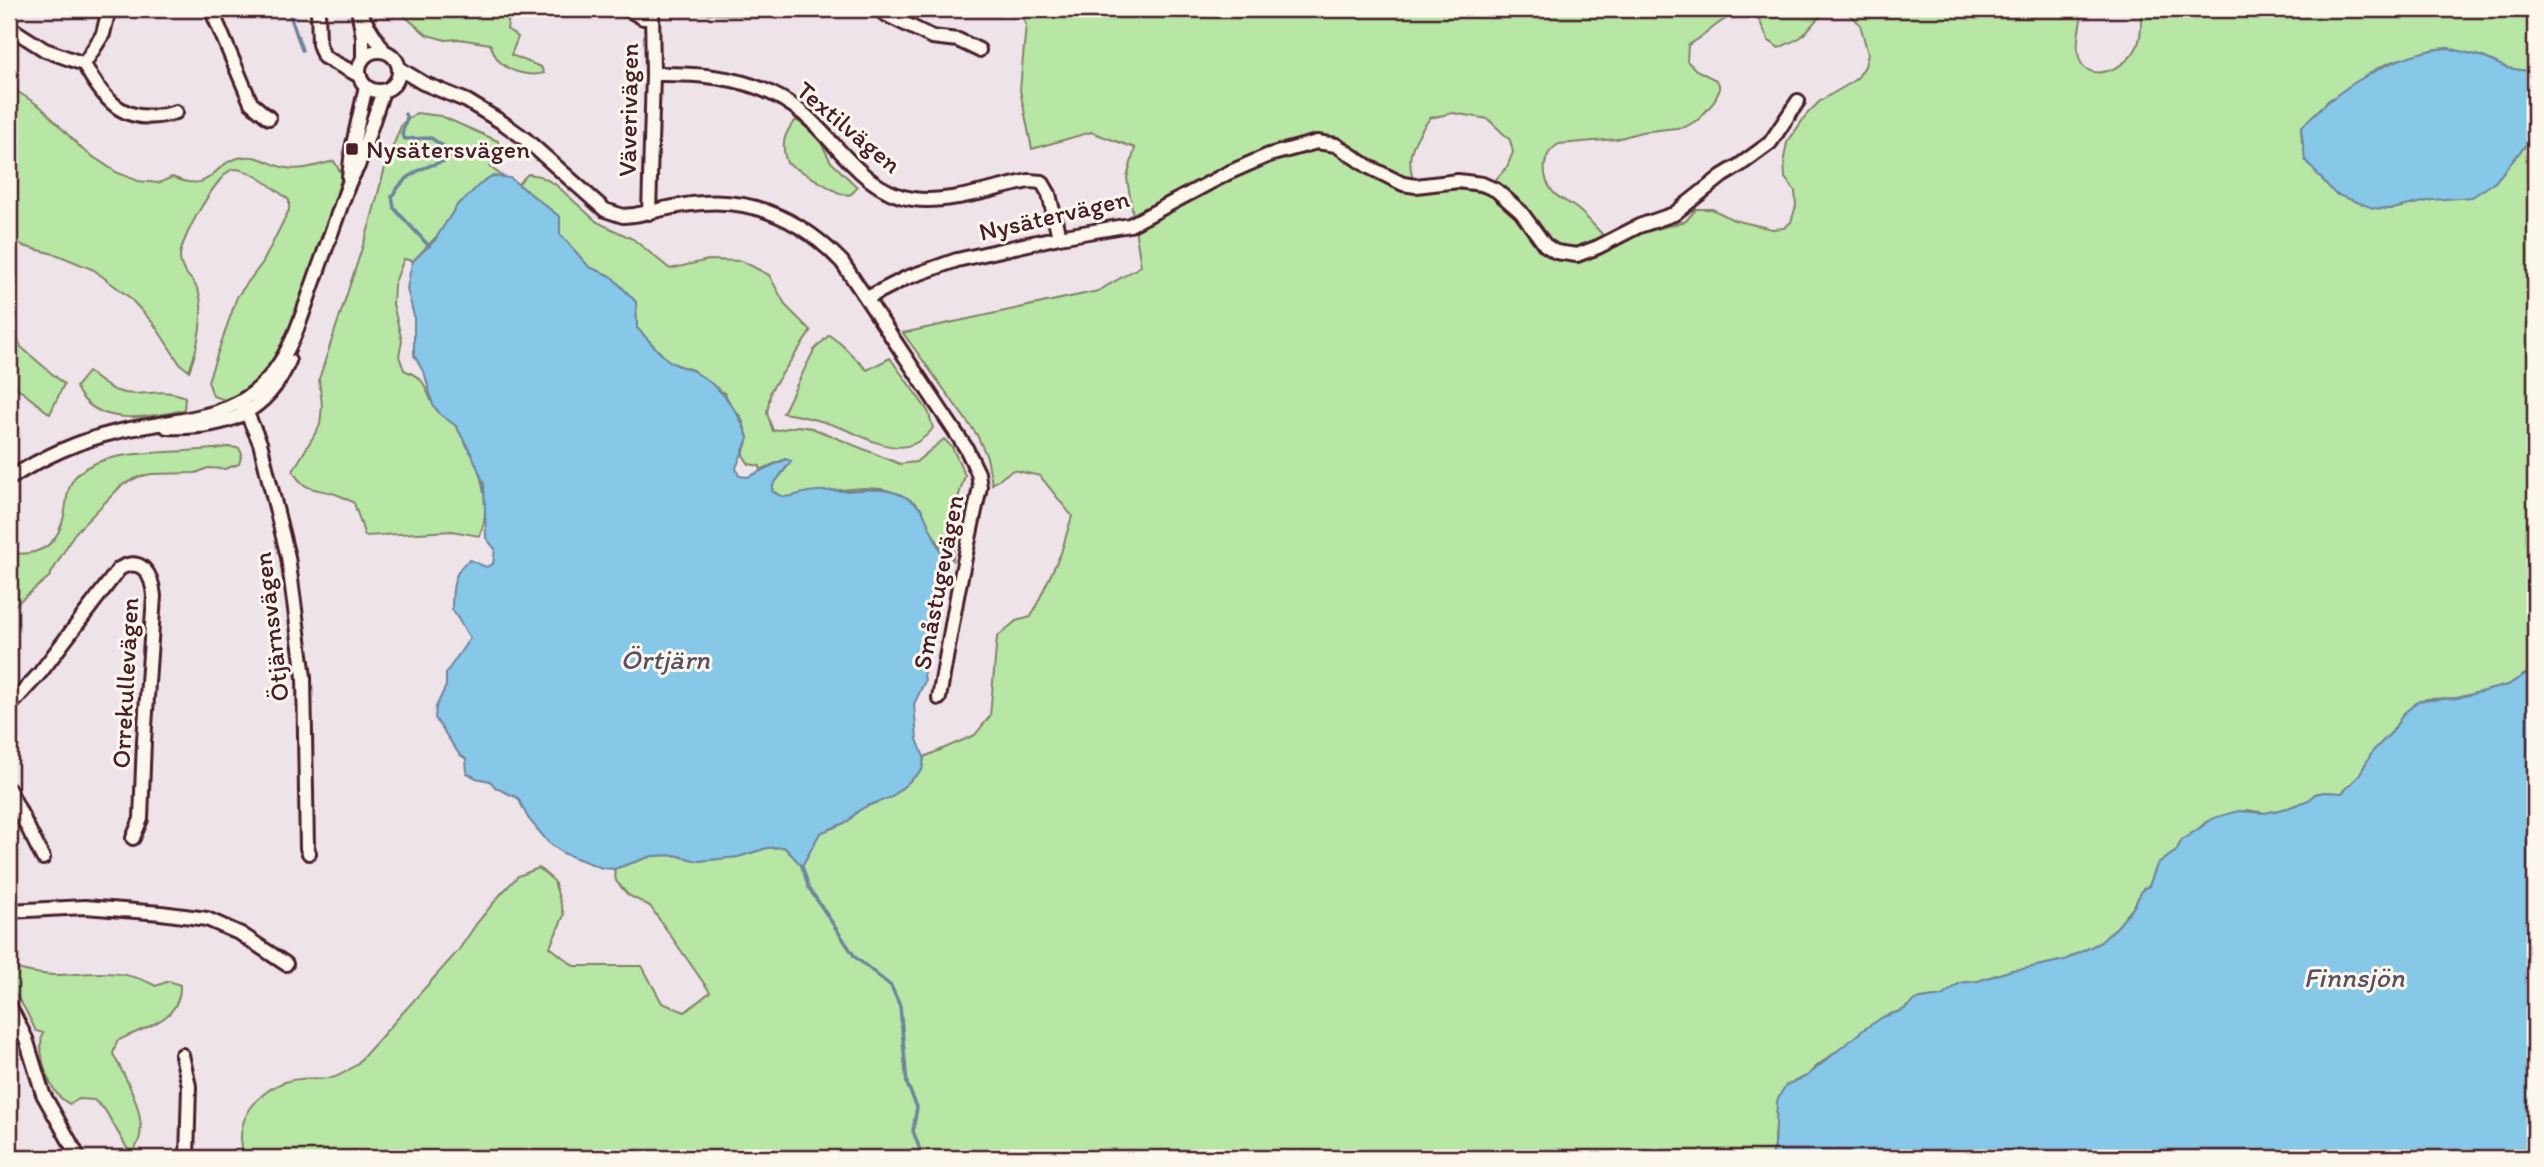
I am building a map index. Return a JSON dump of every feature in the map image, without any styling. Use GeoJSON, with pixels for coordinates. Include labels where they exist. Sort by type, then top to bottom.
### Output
{"type":"FeatureCollection","features":[{"type":"Feature","properties":{"kind":"street"},"geometry":{"type":"LineString","coordinates":[[84,64],[103,34],[109,9]]}},
{"type":"Feature","properties":{"kind":"street"},"geometry":{"type":"LineString","coordinates":[[211,9],[251,103],[269,118]]}},
{"type":"Feature","properties":{"kind":"street"},"geometry":{"type":"LineString","coordinates":[[318,9],[320,51],[327,60],[374,90],[383,91],[396,83],[423,83]]}},
{"type":"Feature","properties":{"kind":"street"},"geometry":{"type":"LineString","coordinates":[[627,9],[643,18],[652,13]]}},
{"type":"Feature","properties":{"kind":"street"},"geometry":{"type":"LineString","coordinates":[[879,9],[932,37],[958,40],[979,50]]}},
{"type":"Feature","properties":{"kind":"street"},"geometry":{"type":"LineString","coordinates":[[358,10],[383,51]]}},
{"type":"Feature","properties":{"kind":"street"},"geometry":{"type":"LineString","coordinates":[[349,183],[350,157],[363,81],[358,10]]}},
{"type":"Feature","properties":{"kind":"street","name":"Väverivägen"},"geometry":{"type":"LineString","coordinates":[[649,213],[652,13]]}},
{"type":"Feature","properties":{"kind":"street"},"geometry":{"type":"LineString","coordinates":[[9,27],[45,50],[84,64],[99,91],[112,104],[128,114],[148,118],[176,112]]}},
{"type":"Feature","properties":{"kind":"street"},"geometry":{"type":"LineString","coordinates":[[338,65],[362,59],[372,51],[383,51],[394,57],[400,69],[423,83],[467,101],[524,138],[605,210],[623,216],[701,203],[725,202],[742,204],[782,216],[822,241],[842,262],[867,298]]}},
{"type":"Feature","properties":{"kind":"street"},"geometry":{"type":"LineString","coordinates":[[396,83],[400,69]]}},
{"type":"Feature","properties":{"kind":"street","name":"Textilvägen"},"geometry":{"type":"LineString","coordinates":[[653,74],[723,77],[763,89],[804,115],[873,182],[904,197],[940,199],[1029,181],[1042,182],[1049,194],[1059,237]]}},
{"type":"Feature","properties":{"kind":"street"},"geometry":{"type":"LineString","coordinates":[[9,479],[61,451],[94,438],[135,428],[203,427],[229,421],[245,407],[258,404],[279,381],[288,365],[295,336],[383,91]]}},
{"type":"Feature","properties":{"kind":"street","name":"Nysätervägen"},"geometry":{"type":"LineString","coordinates":[[867,298],[931,268],[1059,237],[1130,225],[1228,173],[1269,155],[1317,142],[1336,145],[1369,167],[1403,184],[1416,186],[1458,181],[1482,184],[1496,190],[1521,212],[1545,245],[1556,252],[1577,255],[1639,226],[1674,214],[1770,143],[1798,101]]}},
{"type":"Feature","properties":{"kind":"street","name":"Småstugevägen"},"geometry":{"type":"LineString","coordinates":[[867,298],[966,448],[978,473],[980,487],[939,698]]}},
{"type":"Feature","properties":{"kind":"street","name":"Ötjärnsvägen"},"geometry":{"type":"LineString","coordinates":[[245,407],[260,443],[288,557],[304,677],[309,853]]}},
{"type":"Feature","properties":{"kind":"street","name":"Orrekullevägen"},"geometry":{"type":"LineString","coordinates":[[9,707],[40,673],[120,569],[128,564],[144,568],[153,582],[154,596],[141,819],[133,838]]}},
{"type":"Feature","properties":{"kind":"street"},"geometry":{"type":"LineString","coordinates":[[9,790],[43,858]]}},
{"type":"Feature","properties":{"kind":"street"},"geometry":{"type":"LineString","coordinates":[[9,911],[85,907],[207,919],[241,934],[286,964]]}},
{"type":"Feature","properties":{"kind":"street"},"geometry":{"type":"LineString","coordinates":[[9,1005],[26,1039],[43,1094],[79,1158]]}},
{"type":"Feature","properties":{"kind":"street"},"geometry":{"type":"LineString","coordinates":[[182,1055],[189,1086],[187,1158]]}},
{"type":"Feature","properties":{"kind":"green space"},"geometry":{"type":"Polygon","coordinates":[[[396,9],[496,9],[509,17],[507,29],[518,37],[511,55],[541,67],[544,73],[526,74],[508,68],[498,60],[490,44],[459,39],[446,40],[427,35],[396,9]]]}},
{"type":"Feature","properties":{"kind":"green space"},"geometry":{"type":"Polygon","coordinates":[[[691,9],[769,9],[758,16],[696,13],[691,9]]]}},
{"type":"Feature","properties":{"kind":"green space"},"geometry":{"type":"Polygon","coordinates":[[[1019,9],[2083,9],[2078,52],[2082,64],[2088,70],[2097,72],[2118,66],[2135,51],[2141,33],[2141,9],[2535,9],[2535,72],[2507,68],[2483,57],[2448,48],[2437,49],[2376,69],[2329,100],[2301,128],[2302,142],[2373,208],[2392,209],[2484,188],[2495,182],[2529,141],[2535,138],[2535,668],[2508,685],[2457,698],[2426,699],[2404,713],[2392,732],[2373,751],[2358,777],[2342,793],[2315,794],[2309,800],[2288,808],[2265,813],[2248,810],[2206,822],[2182,840],[2176,851],[2157,865],[2149,886],[2143,889],[2133,908],[2101,942],[2065,960],[1960,983],[1942,996],[1915,1000],[1903,1010],[1883,1017],[1807,1076],[1787,1085],[1776,1113],[1778,1119],[1775,1146],[1771,1158],[243,1158],[243,1125],[252,1106],[260,1097],[289,1081],[334,1077],[356,1065],[458,951],[477,923],[518,876],[539,868],[554,881],[564,915],[550,947],[574,966],[642,966],[662,1003],[685,1012],[710,992],[650,906],[628,895],[616,881],[614,869],[652,856],[675,855],[698,861],[738,857],[767,848],[784,847],[802,865],[820,833],[847,822],[867,806],[892,797],[922,770],[924,757],[975,735],[990,716],[997,637],[1016,621],[1031,617],[1061,553],[1072,516],[1040,476],[1013,470],[992,484],[987,457],[977,435],[903,333],[1098,291],[1141,266],[1127,178],[1135,148],[1091,132],[1032,149],[1020,90],[1026,25],[1019,9]],[[1844,10],[1822,15],[1801,37],[1779,48],[1768,40],[1758,17],[1737,15],[1720,22],[1688,45],[1687,61],[1719,84],[1714,102],[1699,119],[1685,127],[1641,132],[1617,139],[1559,144],[1553,148],[1546,160],[1545,173],[1549,186],[1556,195],[1581,212],[1616,247],[1632,236],[1686,221],[1696,209],[1712,209],[1734,220],[1772,229],[1784,228],[1791,222],[1796,206],[1795,191],[1785,178],[1784,158],[1787,143],[1807,114],[1820,101],[1858,77],[1865,66],[1868,54],[1860,24],[1844,10]],[[1453,113],[1430,118],[1414,145],[1411,172],[1419,193],[1467,190],[1484,193],[1507,167],[1513,152],[1510,140],[1488,119],[1453,113]]]}},
{"type":"Feature","properties":{"kind":"green space"},"geometry":{"type":"Polygon","coordinates":[[[9,86],[41,107],[83,150],[116,172],[138,181],[159,183],[172,177],[197,182],[212,176],[224,164],[244,157],[255,157],[292,169],[334,161],[342,175],[327,231],[293,325],[273,368],[245,391],[226,400],[213,396],[208,381],[237,297],[263,262],[289,210],[289,200],[249,172],[234,169],[220,181],[201,207],[186,236],[180,257],[184,270],[197,288],[201,306],[198,341],[189,371],[180,364],[154,324],[129,297],[94,270],[58,255],[23,246],[9,235],[9,86]]]}},
{"type":"Feature","properties":{"kind":"green space"},"geometry":{"type":"Polygon","coordinates":[[[416,113],[441,116],[498,141],[497,155],[490,167],[502,176],[482,183],[458,204],[439,234],[413,261],[404,259],[394,285],[393,304],[402,341],[399,356],[404,370],[424,384],[436,409],[454,424],[476,462],[485,509],[479,536],[452,531],[365,536],[354,503],[305,485],[293,471],[320,425],[322,405],[319,379],[369,227],[387,160],[402,124],[416,113]]]}},
{"type":"Feature","properties":{"kind":"green space"},"geometry":{"type":"Polygon","coordinates":[[[796,120],[817,135],[831,162],[857,187],[852,194],[839,193],[787,163],[784,140],[796,120]]]}},
{"type":"Feature","properties":{"kind":"green space"},"geometry":{"type":"Polygon","coordinates":[[[528,174],[540,176],[555,184],[597,222],[633,239],[670,269],[708,260],[742,261],[769,275],[786,306],[811,331],[771,390],[767,413],[773,431],[798,426],[812,428],[900,464],[916,462],[944,439],[952,447],[965,475],[956,505],[953,560],[941,548],[922,510],[899,494],[883,489],[863,488],[805,493],[785,498],[772,491],[773,485],[791,462],[785,459],[760,470],[760,466],[749,464],[743,455],[748,437],[741,417],[725,394],[692,370],[669,362],[637,328],[636,302],[611,276],[589,267],[560,234],[560,217],[518,184],[528,174]]]}},
{"type":"Feature","properties":{"kind":"green space"},"geometry":{"type":"Polygon","coordinates":[[[11,320],[21,347],[64,384],[50,414],[15,386],[9,375],[11,320]]]}},
{"type":"Feature","properties":{"kind":"green space"},"geometry":{"type":"Polygon","coordinates":[[[829,335],[867,370],[890,358],[928,411],[933,428],[923,439],[912,445],[890,446],[828,423],[783,413],[814,350],[829,335]]]}},
{"type":"Feature","properties":{"kind":"green space"},"geometry":{"type":"Polygon","coordinates":[[[88,372],[117,391],[135,394],[168,393],[185,397],[184,410],[154,416],[123,417],[95,409],[84,400],[76,387],[88,372]]]}},
{"type":"Feature","properties":{"kind":"green space"},"geometry":{"type":"Polygon","coordinates":[[[239,448],[242,454],[239,464],[225,469],[208,468],[196,473],[151,474],[122,485],[74,534],[49,577],[9,610],[9,553],[31,553],[47,546],[53,540],[62,522],[71,484],[76,476],[89,466],[126,455],[239,448]]]}},
{"type":"Feature","properties":{"kind":"green space"},"geometry":{"type":"Polygon","coordinates":[[[17,969],[50,975],[118,974],[156,986],[169,981],[180,985],[179,997],[167,1015],[159,1022],[117,1041],[113,1054],[134,1096],[140,1119],[138,1144],[131,1155],[105,1110],[94,1100],[79,1099],[70,1104],[50,1083],[41,1051],[43,1033],[36,1031],[9,985],[9,973],[17,969]]]}},
{"type":"Feature","properties":{"kind":"water"},"geometry":{"type":"Polygon","coordinates":[[[2448,48],[2483,57],[2507,68],[2535,72],[2535,138],[2529,141],[2495,182],[2472,197],[2432,200],[2392,209],[2373,208],[2335,194],[2305,160],[2301,128],[2331,100],[2368,75],[2408,57],[2448,48]]]}},
{"type":"Feature","properties":{"kind":"water","name":"Örtjärn"},"geometry":{"type":"Polygon","coordinates":[[[492,176],[510,178],[560,217],[560,234],[589,267],[611,276],[636,302],[637,328],[670,362],[703,377],[727,399],[748,438],[736,468],[739,476],[748,477],[786,459],[791,461],[773,485],[772,491],[781,496],[818,491],[887,491],[905,497],[922,510],[948,573],[942,584],[922,660],[925,681],[914,704],[917,739],[924,757],[922,770],[892,797],[867,806],[847,822],[820,833],[802,866],[784,847],[767,848],[738,857],[698,861],[675,855],[652,856],[614,869],[602,868],[563,853],[548,842],[528,818],[518,798],[496,788],[490,781],[467,773],[466,759],[459,754],[435,718],[436,707],[446,686],[446,673],[470,638],[452,609],[457,575],[470,560],[486,567],[493,564],[495,549],[486,538],[484,484],[473,457],[456,426],[433,405],[425,375],[414,355],[414,316],[407,289],[413,261],[434,241],[458,204],[492,176]]]}},
{"type":"Feature","properties":{"kind":"water","name":"Finnsjön"},"geometry":{"type":"Polygon","coordinates":[[[2535,668],[2535,1158],[1771,1158],[1775,1146],[1777,1101],[1786,1085],[1807,1076],[1883,1017],[1903,1010],[1915,1000],[1942,996],[1960,983],[2065,960],[2101,942],[2133,908],[2143,889],[2149,886],[2157,865],[2176,851],[2182,840],[2214,818],[2238,811],[2265,813],[2288,808],[2309,800],[2315,794],[2342,793],[2358,777],[2373,751],[2392,732],[2404,713],[2419,701],[2457,698],[2508,685],[2535,668]]]}},
{"type":"Feature","properties":{"kind":"waterway"},"geometry":{"type":"LineString","coordinates":[[288,9],[302,50]]}},
{"type":"Feature","properties":{"kind":"waterway"},"geometry":{"type":"LineString","coordinates":[[405,114],[407,118],[402,134],[405,139],[431,138],[452,152],[452,157],[410,176],[392,196],[394,208],[429,246]]}},
{"type":"Feature","properties":{"kind":"waterway"},"geometry":{"type":"LineString","coordinates":[[802,866],[809,888],[855,957],[891,986],[900,1006],[907,1084],[917,1107],[913,1131],[923,1158]]}},
{"type":"Feature","properties":{"kind":"place","name":"Nysätersvägen"},"geometry":{"type":"Point","coordinates":[352,149]}}]}
